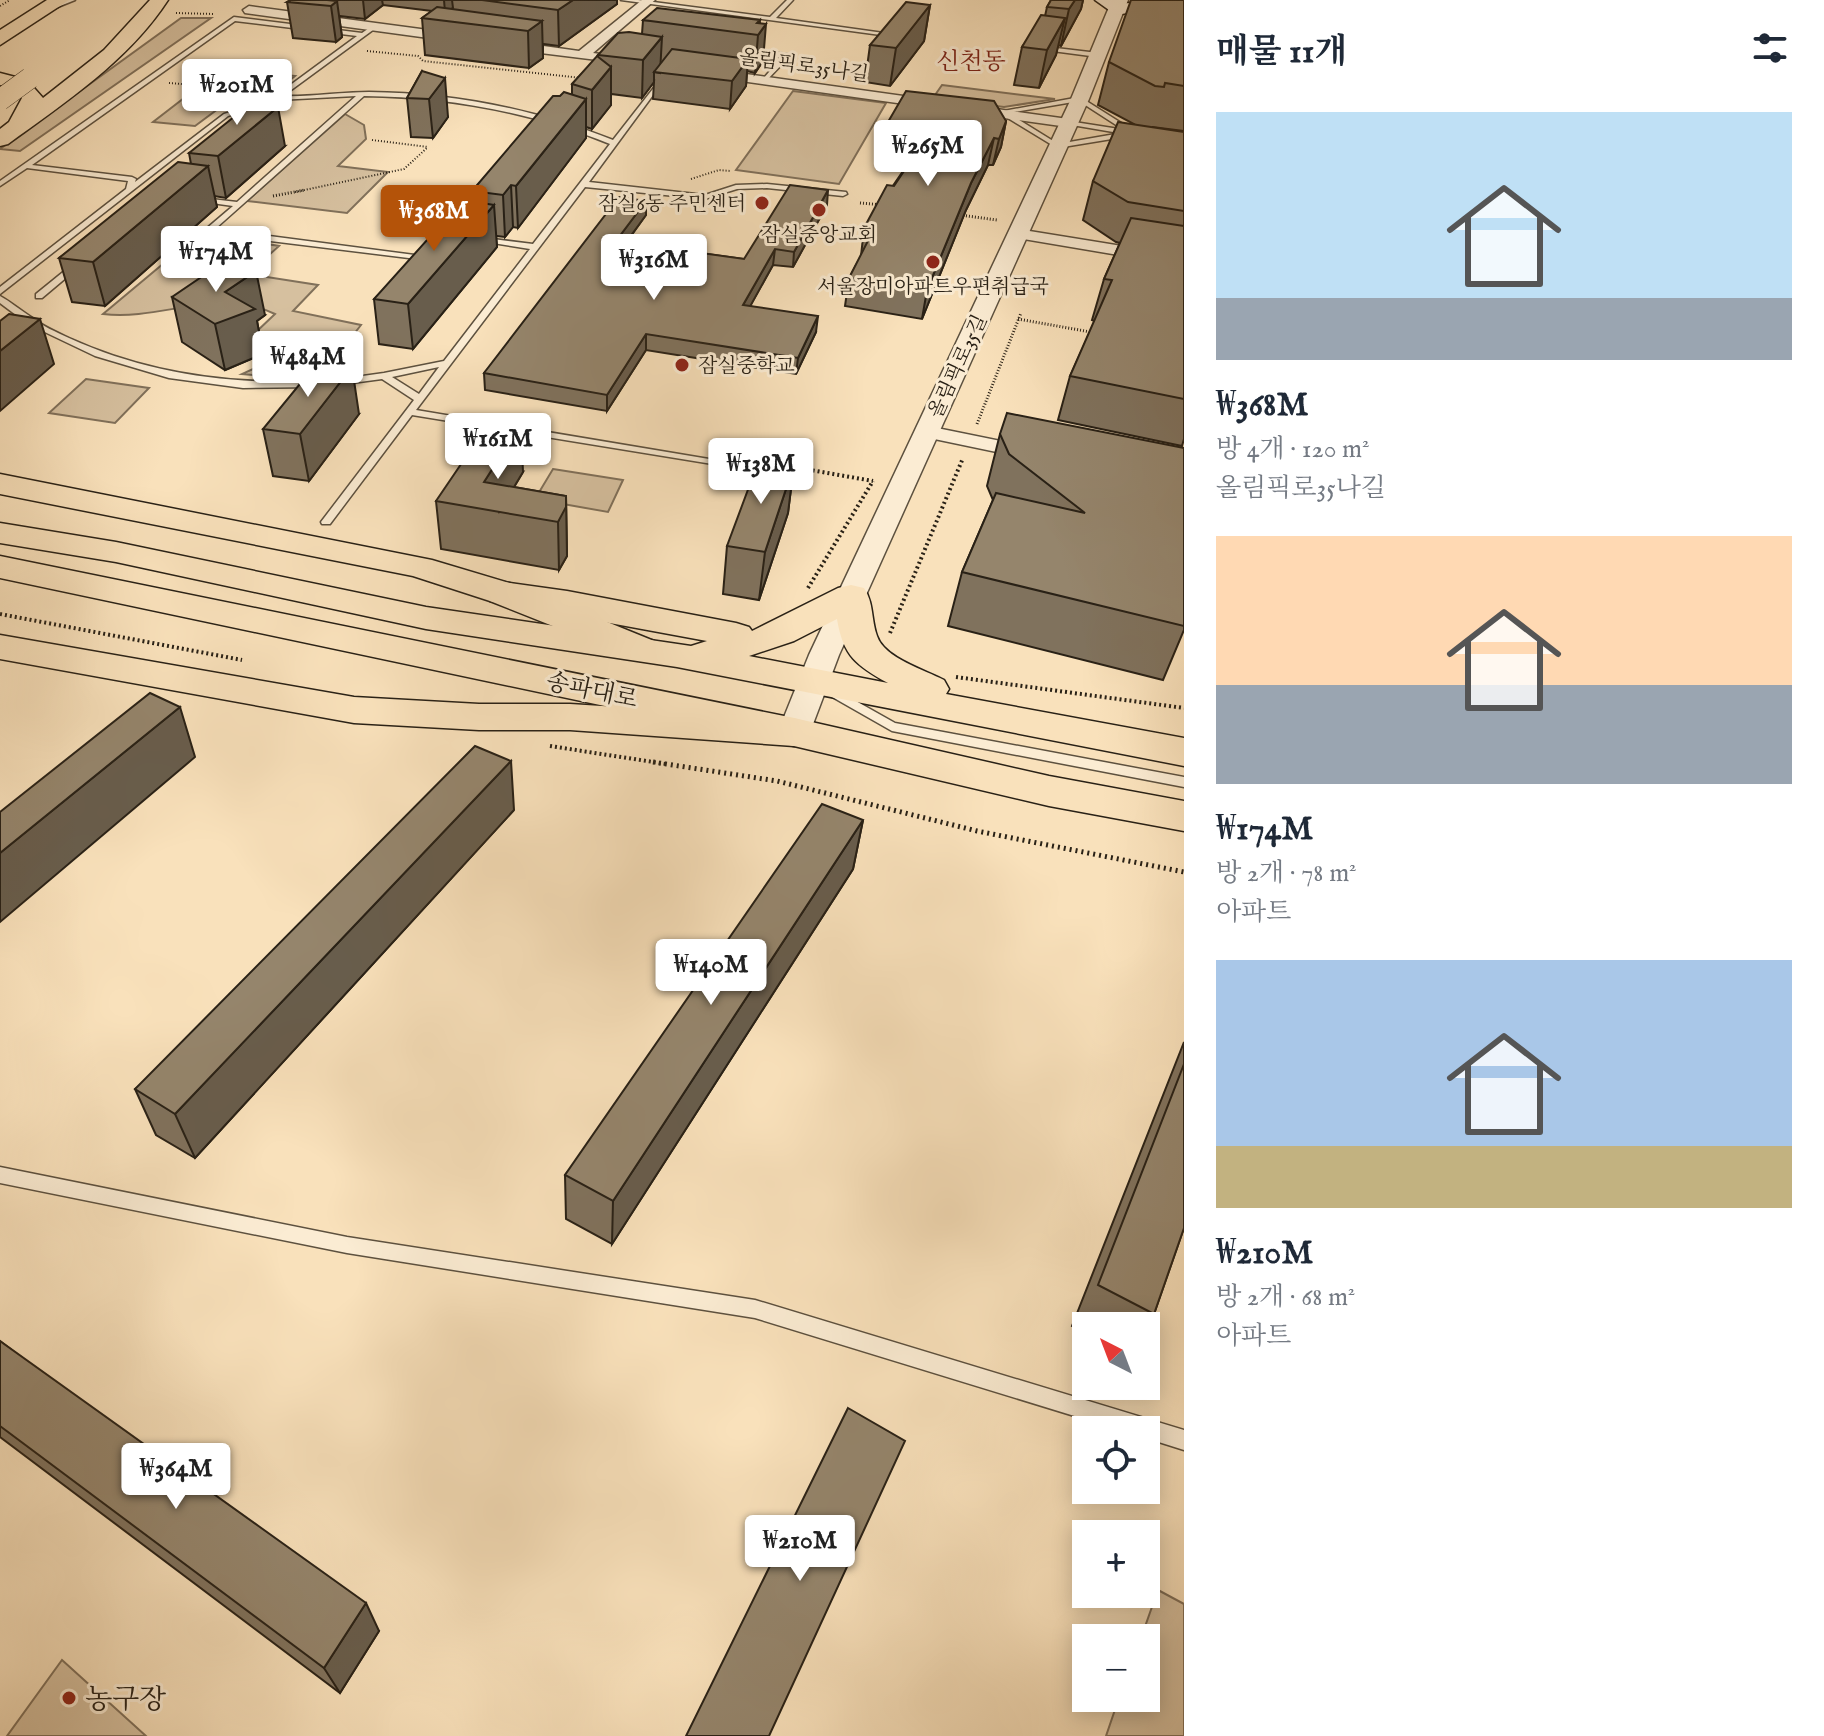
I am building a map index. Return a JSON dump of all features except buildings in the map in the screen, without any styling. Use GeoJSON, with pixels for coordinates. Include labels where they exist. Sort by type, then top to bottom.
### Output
{"type":"FeatureCollection","features":[{"type":"Feature","properties":{"kind":"main road"},"geometry":{"type":"LineString","coordinates":[[0,39],[60,0]]}},
{"type":"Feature","properties":{"kind":"main road"},"geometry":{"type":"LineString","coordinates":[[115,21],[147,0]]}},
{"type":"Feature","properties":{"kind":"main road"},"geometry":{"type":"LineString","coordinates":[[1113,3],[1155,3]]}},
{"type":"Feature","properties":{"kind":"main road"},"geometry":{"type":"LineString","coordinates":[[7,134],[165,6]]}},
{"type":"Feature","properties":{"kind":"main road"},"geometry":{"type":"LineString","coordinates":[[0,100],[36,74]]}},
{"type":"Feature","properties":{"kind":"main road"},"geometry":{"type":"LineString","coordinates":[[0,79],[20,84],[33,97],[7,134]]}},
{"type":"Feature","properties":{"kind":"main road"},"geometry":{"type":"LineString","coordinates":[[0,484],[420,567],[503,593],[641,649]]}},
{"type":"Feature","properties":{"kind":"main road","name":"송파대로"},"geometry":{"type":"LineString","coordinates":[[0,533],[116,552],[426,618],[677,655],[1184,752]]}},
{"type":"Feature","properties":{"kind":"main road","name":"송파대로"},"geometry":{"type":"LineString","coordinates":[[0,567],[794,732],[1035,788],[1179,806]]}},
{"type":"Feature","properties":{"kind":"main road"},"geometry":{"type":"LineString","coordinates":[[503,593],[567,602],[730,635],[774,636]]}},
{"type":"Feature","properties":{"kind":"main road"},"geometry":{"type":"LineString","coordinates":[[677,655],[738,650],[774,636],[851,596],[859,640],[872,658],[979,713]]}},
{"type":"Feature","properties":{"kind":"main road"},"geometry":{"type":"LineString","coordinates":[[0,647],[354,710],[479,717],[570,717],[794,732]]}},
{"type":"Feature","properties":{"kind":"street"},"geometry":{"type":"LineString","coordinates":[[582,55],[647,1]]}},
{"type":"Feature","properties":{"kind":"street","name":"올림픽로35길"},"geometry":{"type":"LineString","coordinates":[[794,732],[851,596],[927,432],[1006,230],[1057,146],[1080,99],[1098,55],[1113,3]]}},
{"type":"Feature","properties":{"kind":"street"},"geometry":{"type":"LineString","coordinates":[[249,10],[369,31],[473,40]]}},
{"type":"Feature","properties":{"kind":"street"},"geometry":{"type":"LineString","coordinates":[[489,42],[642,63]]}},
{"type":"Feature","properties":{"kind":"street"},"geometry":{"type":"LineString","coordinates":[[657,65],[672,67]]}},
{"type":"Feature","properties":{"kind":"street","name":"올림픽로35나길"},"geometry":{"type":"LineString","coordinates":[[688,70],[1068,123]]}},
{"type":"Feature","properties":{"kind":"street"},"geometry":{"type":"LineString","coordinates":[[1006,230],[1184,261]]}},
{"type":"Feature","properties":{"kind":"street"},"geometry":{"type":"LineString","coordinates":[[927,432],[1062,460]]}},
{"type":"Feature","properties":{"kind":"lane"},"geometry":{"type":"LineString","coordinates":[[42,12],[72,0]]}},
{"type":"Feature","properties":{"kind":"lane"},"geometry":{"type":"LineString","coordinates":[[624,0],[888,34]]}},
{"type":"Feature","properties":{"kind":"lane"},"geometry":{"type":"LineString","coordinates":[[772,19],[790,0]]}},
{"type":"Feature","properties":{"kind":"lane"},"geometry":{"type":"LineString","coordinates":[[282,14],[297,6]]}},
{"type":"Feature","properties":{"kind":"lane"},"geometry":{"type":"LineString","coordinates":[[723,24],[734,14]]}},
{"type":"Feature","properties":{"kind":"lane"},"geometry":{"type":"LineString","coordinates":[[0,184],[234,19],[369,31]]}},
{"type":"Feature","properties":{"kind":"lane"},"geometry":{"type":"LineString","coordinates":[[879,45],[897,23]]}},
{"type":"Feature","properties":{"kind":"lane"},"geometry":{"type":"LineString","coordinates":[[0,291],[120,198],[130,196],[226,115],[277,98],[369,31]]}},
{"type":"Feature","properties":{"kind":"lane"},"geometry":{"type":"LineString","coordinates":[[1030,47],[1098,55]]}},
{"type":"Feature","properties":{"kind":"lane"},"geometry":{"type":"LineString","coordinates":[[745,50],[787,56],[765,80]]}},
{"type":"Feature","properties":{"kind":"lane"},"geometry":{"type":"LineString","coordinates":[[326,522],[672,67]]}},
{"type":"Feature","properties":{"kind":"lane"},"geometry":{"type":"LineString","coordinates":[[277,98],[310,100],[362,94],[462,100],[588,132],[614,143]]}},
{"type":"Feature","properties":{"kind":"lane"},"geometry":{"type":"LineString","coordinates":[[362,94],[209,231],[430,259],[438,251]]}},
{"type":"Feature","properties":{"kind":"lane"},"geometry":{"type":"LineString","coordinates":[[1001,112],[1080,99],[1134,133]]}},
{"type":"Feature","properties":{"kind":"lane"},"geometry":{"type":"LineString","coordinates":[[1001,112],[1057,146],[1134,133]]}},
{"type":"Feature","properties":{"kind":"lane"},"geometry":{"type":"LineString","coordinates":[[1068,123],[1146,135]]}},
{"type":"Feature","properties":{"kind":"lane"},"geometry":{"type":"LineString","coordinates":[[614,129],[626,127]]}},
{"type":"Feature","properties":{"kind":"lane"},"geometry":{"type":"LineString","coordinates":[[588,132],[601,130]]}},
{"type":"Feature","properties":{"kind":"lane"},"geometry":{"type":"LineString","coordinates":[[26,166],[132,179],[130,196]]}},
{"type":"Feature","properties":{"kind":"lane"},"geometry":{"type":"LineString","coordinates":[[582,184],[705,197],[736,187],[767,186],[843,194]]}},
{"type":"Feature","properties":{"kind":"lane"},"geometry":{"type":"LineString","coordinates":[[194,199],[237,204]]}},
{"type":"Feature","properties":{"kind":"lane"},"geometry":{"type":"LineString","coordinates":[[466,237],[536,247]]}},
{"type":"Feature","properties":{"kind":"lane"},"geometry":{"type":"LineString","coordinates":[[39,296],[85,259]]}},
{"type":"Feature","properties":{"kind":"lane"},"geometry":{"type":"LineString","coordinates":[[0,299],[61,340],[187,380],[289,386],[384,376],[447,363]]}},
{"type":"Feature","properties":{"kind":"lane"},"geometry":{"type":"LineString","coordinates":[[0,328],[31,322]]}},
{"type":"Feature","properties":{"kind":"lane"},"geometry":{"type":"LineString","coordinates":[[384,376],[420,399]]}},
{"type":"Feature","properties":{"kind":"lane"},"geometry":{"type":"LineString","coordinates":[[409,412],[739,467]]}},
{"type":"Feature","properties":{"kind":"lane"},"geometry":{"type":"LineString","coordinates":[[814,681],[892,727],[1179,806]]}},
{"type":"Feature","properties":{"kind":"lane"},"geometry":{"type":"LineString","coordinates":[[0,1175],[347,1245],[755,1309],[1184,1440]]}},
{"type":"Feature","properties":{"kind":"path"},"geometry":{"type":"LineString","coordinates":[[0,6],[10,0]]}},
{"type":"Feature","properties":{"kind":"path"},"geometry":{"type":"LineString","coordinates":[[165,6],[212,15]]}},
{"type":"Feature","properties":{"kind":"path"},"geometry":{"type":"LineString","coordinates":[[356,49],[418,56],[423,61],[584,78]]}},
{"type":"Feature","properties":{"kind":"path"},"geometry":{"type":"LineString","coordinates":[[169,83],[261,91]]}},
{"type":"Feature","properties":{"kind":"path"},"geometry":{"type":"LineString","coordinates":[[271,197],[404,169],[428,147],[372,140]]}},
{"type":"Feature","properties":{"kind":"path"},"geometry":{"type":"LineString","coordinates":[[860,203],[891,206]]}},
{"type":"Feature","properties":{"kind":"path"},"geometry":{"type":"LineString","coordinates":[[953,214],[997,220],[1006,230]]}},
{"type":"Feature","properties":{"kind":"path"},"geometry":{"type":"LineString","coordinates":[[887,640],[1021,313]]}},
{"type":"Feature","properties":{"kind":"path"},"geometry":{"type":"LineString","coordinates":[[1018,319],[1109,336]]}},
{"type":"Feature","properties":{"kind":"path"},"geometry":{"type":"LineString","coordinates":[[804,595],[873,481]]}},
{"type":"Feature","properties":{"kind":"path"},"geometry":{"type":"LineString","coordinates":[[0,614],[255,663]]}},
{"type":"Feature","properties":{"kind":"path"},"geometry":{"type":"LineString","coordinates":[[945,675],[1184,708]]}},
{"type":"Feature","properties":{"kind":"path"},"geometry":{"type":"LineString","coordinates":[[547,746],[777,781],[977,831],[1184,872]]}},
{"type":"Feature","properties":{"kind":"shaded area"},"geometry":{"type":"Polygon","coordinates":[[[181,18],[211,18],[20,151],[0,149],[181,18]]]}},
{"type":"Feature","properties":{"kind":"shaded area"},"geometry":{"type":"Polygon","coordinates":[[[228,69],[295,76],[275,92],[220,85],[234,75],[222,73],[228,69]]]}},
{"type":"Feature","properties":{"kind":"shaded area"},"geometry":{"type":"Polygon","coordinates":[[[942,85],[1055,99],[1004,107],[933,98],[942,85]]]}},
{"type":"Feature","properties":{"kind":"shaded area"},"geometry":{"type":"Polygon","coordinates":[[[197,88],[267,94],[238,103],[226,103],[195,126],[153,122],[197,88]]]}},
{"type":"Feature","properties":{"kind":"shaded area"},"geometry":{"type":"Polygon","coordinates":[[[793,91],[886,103],[839,184],[736,170],[793,91]]]}},
{"type":"Feature","properties":{"kind":"shaded area"},"geometry":{"type":"Polygon","coordinates":[[[345,114],[364,125],[366,139],[338,166],[388,172],[347,213],[247,201],[345,114]]]}},
{"type":"Feature","properties":{"kind":"shaded area"},"geometry":{"type":"Polygon","coordinates":[[[200,233],[279,246],[248,274],[318,285],[293,311],[361,325],[329,366],[301,379],[242,374],[288,353],[254,334],[275,314],[253,306],[211,304],[147,313],[103,314],[200,233]]]}},
{"type":"Feature","properties":{"kind":"shaded area"},"geometry":{"type":"Polygon","coordinates":[[[86,379],[149,388],[115,423],[49,413],[86,379]]]}},
{"type":"Feature","properties":{"kind":"shaded area"},"geometry":{"type":"Polygon","coordinates":[[[553,469],[623,480],[608,512],[535,499],[553,469]]]}},
{"type":"Feature","properties":{"kind":"shaded area"},"geometry":{"type":"Polygon","coordinates":[[[1160,1591],[1184,1604],[1184,1736],[1106,1736],[1114,1712],[1160,1712],[1160,1624],[1146,1624],[1152,1608],[1160,1608],[1160,1591]]]}},
{"type":"Feature","properties":{"kind":"shaded area","name":"농구장"},"geometry":{"type":"Polygon","coordinates":[[[62,1660],[146,1736],[7,1736],[62,1660]]]}},
{"type":"Feature","properties":{"kind":"place","name":"잠실6동 주민센터"},"geometry":{"type":"Point","coordinates":[762,203]}},
{"type":"Feature","properties":{"kind":"place","name":"잠실중앙교회"},"geometry":{"type":"Point","coordinates":[819,210]}},
{"type":"Feature","properties":{"kind":"place","name":"서울장미아파트우편취급국"},"geometry":{"type":"Point","coordinates":[933,262]}},
{"type":"Feature","properties":{"kind":"place","name":"잠실중학교"},"geometry":{"type":"Point","coordinates":[682,365]}},
{"type":"Feature","properties":{"kind":"place","name":"농구장"},"geometry":{"type":"Point","coordinates":[69,1698]}},
{"type":"Feature","properties":{"kind":"district","name":"신천동"},"geometry":{"type":"Point","coordinates":[971,61]}}]}
